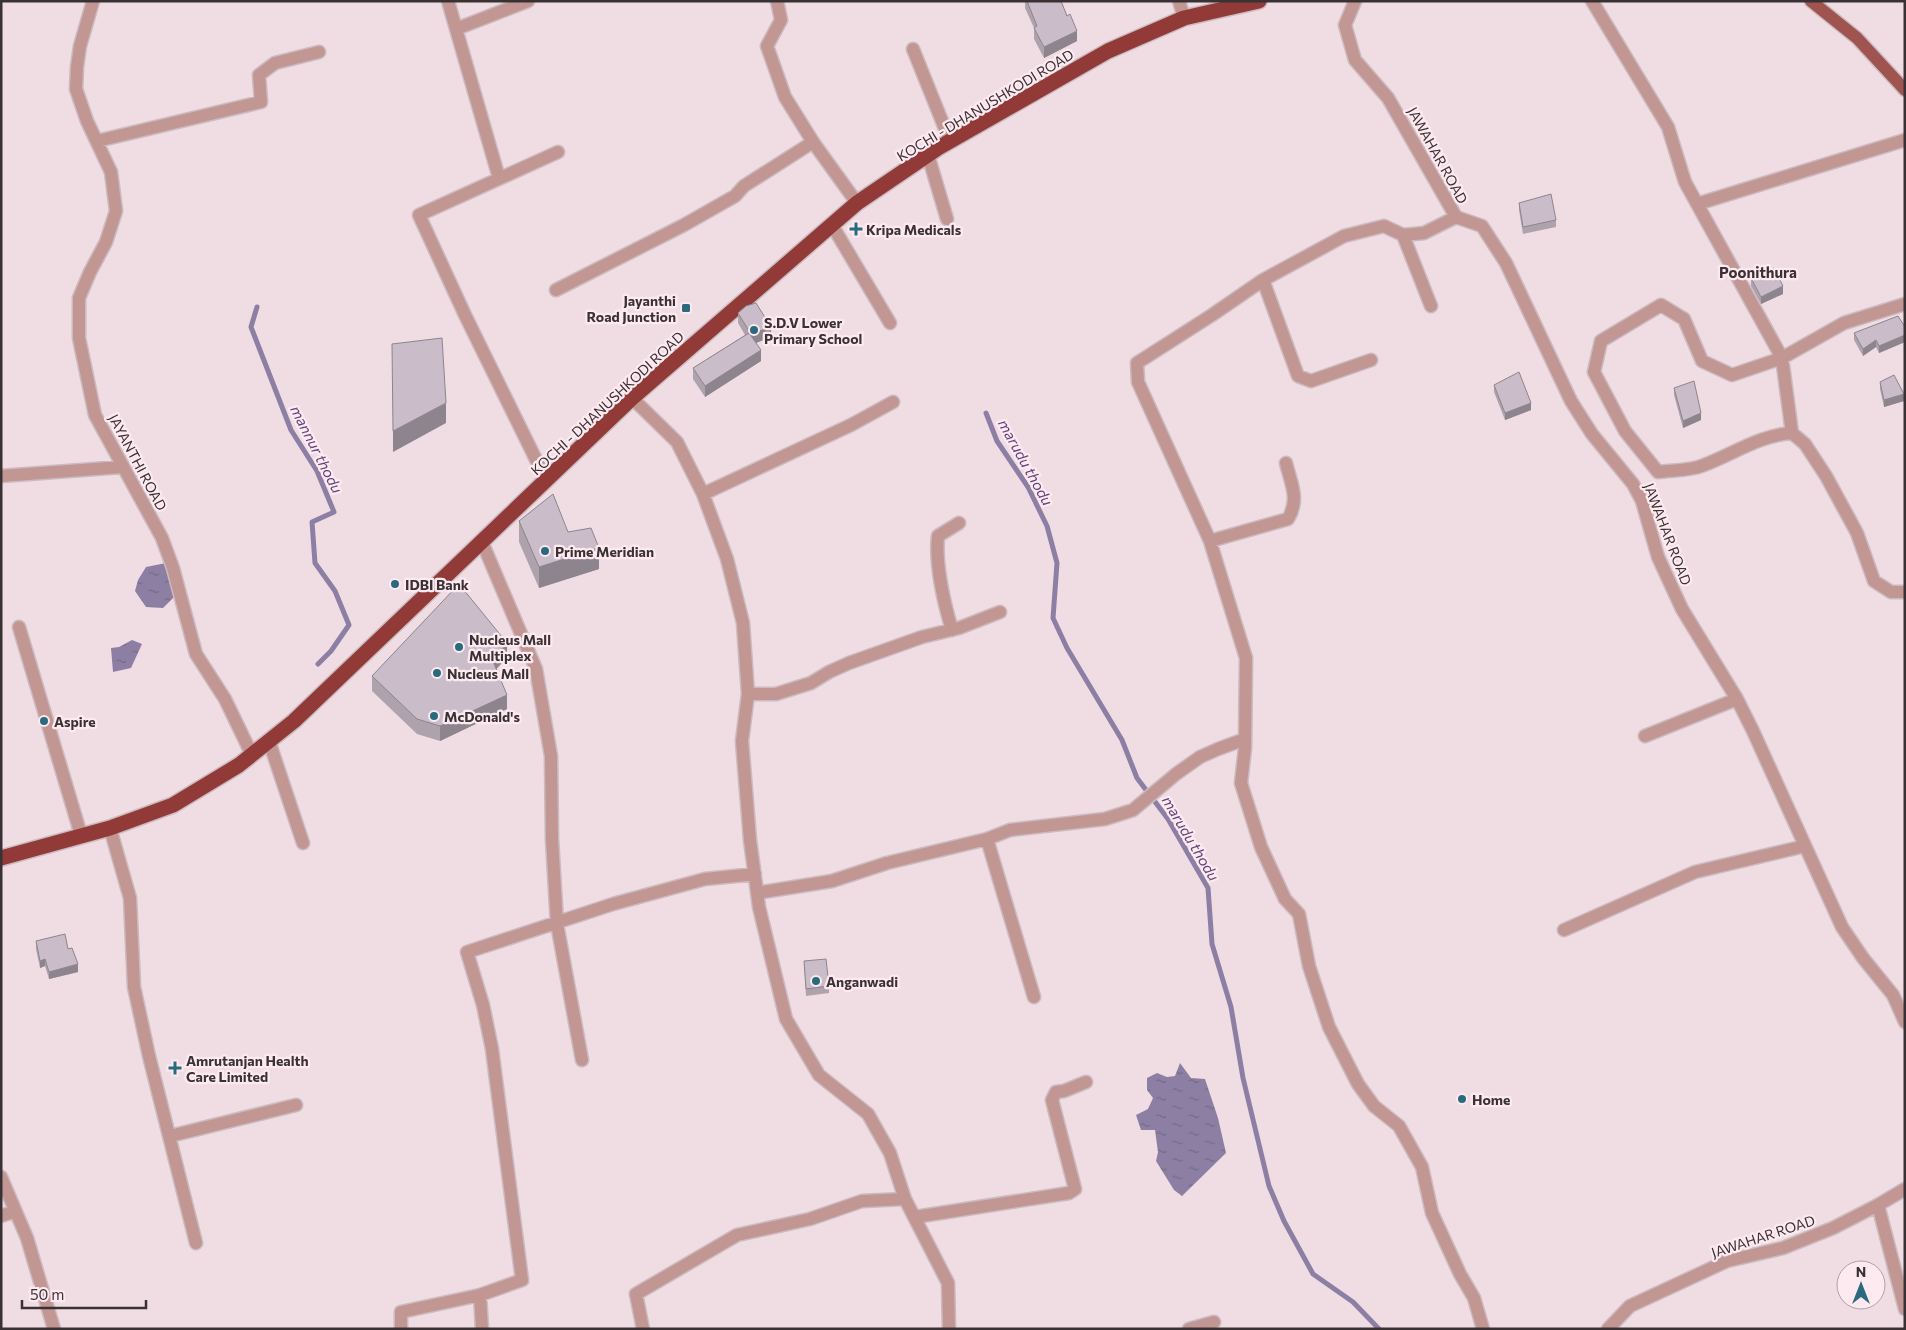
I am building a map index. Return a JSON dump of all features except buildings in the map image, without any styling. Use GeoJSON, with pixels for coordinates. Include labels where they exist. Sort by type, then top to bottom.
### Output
{"type":"FeatureCollection","features":[{"type":"Feature","properties":{"kind":"highway","name":"KOCHI - DHANUSHKODI ROAD"},"geometry":{"type":"LineString","coordinates":[[1,858],[110,828],[173,805],[239,766],[294,721],[632,398],[857,203],[950,141],[1108,51],[1184,18],[1259,1]]}},
{"type":"Feature","properties":{"kind":"main road"},"geometry":{"type":"LineString","coordinates":[[1811,1],[1857,38],[1905,90]]}},
{"type":"Feature","properties":{"kind":"street","name":"JAYANTHI ROAD"},"geometry":{"type":"LineString","coordinates":[[93,1],[79,53],[76,89],[87,121],[111,172],[116,211],[106,242],[78,298],[79,338],[96,415],[122,467],[162,538],[173,568],[196,654],[225,700],[252,755]]}},
{"type":"Feature","properties":{"kind":"street"},"geometry":{"type":"LineString","coordinates":[[448,1],[500,178]]}},
{"type":"Feature","properties":{"kind":"street"},"geometry":{"type":"LineString","coordinates":[[456,29],[528,1]]}},
{"type":"Feature","properties":{"kind":"street"},"geometry":{"type":"LineString","coordinates":[[777,1],[781,20],[767,46],[785,97],[813,142],[857,203]]}},
{"type":"Feature","properties":{"kind":"street"},"geometry":{"type":"LineString","coordinates":[[1179,1],[1184,18]]}},
{"type":"Feature","properties":{"kind":"street","name":"JAWAHAR ROAD"},"geometry":{"type":"LineString","coordinates":[[1355,1],[1345,26],[1355,60],[1388,98],[1456,217],[1482,226],[1506,263],[1571,401],[1592,434],[1632,484],[1642,502],[1658,557],[1682,609],[1737,700],[1753,731],[1842,927],[1863,958],[1893,995],[1905,1022]]}},
{"type":"Feature","properties":{"kind":"street"},"geometry":{"type":"LineString","coordinates":[[1592,1],[1668,127],[1685,182],[1782,358],[1792,433],[1805,444],[1826,476],[1857,533],[1874,581],[1891,592],[1905,592]]}},
{"type":"Feature","properties":{"kind":"street"},"geometry":{"type":"LineString","coordinates":[[913,49],[950,141]]}},
{"type":"Feature","properties":{"kind":"street"},"geometry":{"type":"LineString","coordinates":[[97,141],[261,102],[259,75],[275,63],[319,52]]}},
{"type":"Feature","properties":{"kind":"street"},"geometry":{"type":"LineString","coordinates":[[1697,204],[1905,140]]}},
{"type":"Feature","properties":{"kind":"street"},"geometry":{"type":"LineString","coordinates":[[556,290],[684,225],[735,196],[744,186],[813,142]]}},
{"type":"Feature","properties":{"kind":"street"},"geometry":{"type":"LineString","coordinates":[[546,480],[473,332],[419,215],[558,152]]}},
{"type":"Feature","properties":{"kind":"street"},"geometry":{"type":"LineString","coordinates":[[928,155],[947,219]]}},
{"type":"Feature","properties":{"kind":"street"},"geometry":{"type":"LineString","coordinates":[[1456,217],[1424,232],[1403,235],[1384,226],[1344,236],[1263,280],[1137,363],[1138,382],[1210,541],[1246,658],[1245,739],[1241,783],[1262,847],[1285,898],[1299,914],[1309,966],[1329,1027],[1358,1084],[1374,1106],[1399,1126],[1422,1167],[1432,1213],[1460,1274],[1474,1298],[1483,1329]]}},
{"type":"Feature","properties":{"kind":"street"},"geometry":{"type":"LineString","coordinates":[[832,225],[890,323]]}},
{"type":"Feature","properties":{"kind":"street"},"geometry":{"type":"LineString","coordinates":[[1403,235],[1431,306]]}},
{"type":"Feature","properties":{"kind":"street"},"geometry":{"type":"LineString","coordinates":[[1263,280],[1298,376],[1311,381],[1371,360]]}},
{"type":"Feature","properties":{"kind":"street"},"geometry":{"type":"LineString","coordinates":[[1792,433],[1779,434],[1738,449],[1703,466],[1658,472],[1625,430],[1594,372],[1601,341],[1661,305],[1684,320],[1702,361],[1732,375],[1782,358],[1844,323],[1905,304]]}},
{"type":"Feature","properties":{"kind":"street"},"geometry":{"type":"LineString","coordinates":[[632,398],[678,442],[703,494],[727,559],[743,623],[748,694],[742,741],[750,840],[757,893],[786,1019],[819,1075],[868,1114],[890,1153],[905,1199],[948,1283],[949,1329]]}},
{"type":"Feature","properties":{"kind":"street"},"geometry":{"type":"LineString","coordinates":[[703,494],[851,425],[893,402]]}},
{"type":"Feature","properties":{"kind":"street"},"geometry":{"type":"LineString","coordinates":[[1210,541],[1288,519],[1296,500],[1286,463]]}},
{"type":"Feature","properties":{"kind":"street"},"geometry":{"type":"LineString","coordinates":[[1,476],[122,467]]}},
{"type":"Feature","properties":{"kind":"street"},"geometry":{"type":"LineString","coordinates":[[952,630],[946,609],[936,552],[938,536],[959,523]]}},
{"type":"Feature","properties":{"kind":"street"},"geometry":{"type":"LineString","coordinates":[[482,542],[536,669],[551,756],[552,839],[557,924],[582,1060]]}},
{"type":"Feature","properties":{"kind":"street"},"geometry":{"type":"LineString","coordinates":[[748,694],[776,694],[810,683],[849,663],[922,637],[952,630],[1000,612]]}},
{"type":"Feature","properties":{"kind":"street"},"geometry":{"type":"LineString","coordinates":[[19,627],[81,835]]}},
{"type":"Feature","properties":{"kind":"street"},"geometry":{"type":"LineString","coordinates":[[1645,736],[1737,700]]}},
{"type":"Feature","properties":{"kind":"street"},"geometry":{"type":"LineString","coordinates":[[757,893],[832,881],[887,862],[987,839],[1010,830],[1105,819],[1133,810],[1176,774],[1200,758],[1245,739]]}},
{"type":"Feature","properties":{"kind":"street"},"geometry":{"type":"LineString","coordinates":[[269,741],[304,843]]}},
{"type":"Feature","properties":{"kind":"street"},"geometry":{"type":"LineString","coordinates":[[110,828],[130,898],[134,987],[149,1056],[196,1243]]}},
{"type":"Feature","properties":{"kind":"street"},"geometry":{"type":"LineString","coordinates":[[987,839],[1034,997]]}},
{"type":"Feature","properties":{"kind":"street"},"geometry":{"type":"LineString","coordinates":[[1564,930],[1695,872],[1805,846]]}},
{"type":"Feature","properties":{"kind":"street"},"geometry":{"type":"LineString","coordinates":[[401,1329],[401,1312],[480,1295],[522,1280],[492,1049],[483,1005],[467,952],[557,924],[613,904],[705,879],[755,874]]}},
{"type":"Feature","properties":{"kind":"street"},"geometry":{"type":"LineString","coordinates":[[915,1217],[1069,1193],[1075,1189],[1052,1100],[1056,1092],[1064,1091],[1086,1082]]}},
{"type":"Feature","properties":{"kind":"street"},"geometry":{"type":"LineString","coordinates":[[170,1136],[296,1105]]}},
{"type":"Feature","properties":{"kind":"street"},"geometry":{"type":"LineString","coordinates":[[1,1177],[27,1238],[54,1329]]}},
{"type":"Feature","properties":{"kind":"street","name":"JAWAHAR ROAD"},"geometry":{"type":"LineString","coordinates":[[1608,1329],[1630,1306],[1680,1282],[1727,1261],[1783,1248],[1825,1231],[1878,1205],[1905,1189]]}},
{"type":"Feature","properties":{"kind":"street"},"geometry":{"type":"LineString","coordinates":[[643,1329],[636,1294],[737,1235],[810,1219],[862,1201],[905,1199]]}},
{"type":"Feature","properties":{"kind":"street"},"geometry":{"type":"LineString","coordinates":[[1878,1205],[1905,1309]]}},
{"type":"Feature","properties":{"kind":"street"},"geometry":{"type":"LineString","coordinates":[[1,1216],[15,1211]]}},
{"type":"Feature","properties":{"kind":"street"},"geometry":{"type":"LineString","coordinates":[[480,1295],[482,1329]]}},
{"type":"Feature","properties":{"kind":"street"},"geometry":{"type":"LineString","coordinates":[[1190,1329],[1214,1322]]}},
{"type":"Feature","properties":{"kind":"water"},"geometry":{"type":"Polygon","coordinates":[[[171,562],[175,596],[163,608],[146,607],[135,591],[138,580],[146,567],[171,562]]]}},
{"type":"Feature","properties":{"kind":"water"},"geometry":{"type":"Polygon","coordinates":[[[132,640],[142,644],[131,668],[113,672],[111,648],[119,647],[132,640]]]}},
{"type":"Feature","properties":{"kind":"water"},"geometry":{"type":"Polygon","coordinates":[[[1180,1063],[1191,1078],[1205,1079],[1218,1118],[1226,1153],[1182,1196],[1174,1190],[1156,1161],[1158,1152],[1155,1130],[1141,1130],[1136,1115],[1148,1109],[1153,1098],[1147,1090],[1147,1078],[1157,1073],[1167,1077],[1175,1076],[1180,1063]]]}},
{"type":"Feature","properties":{"kind":"waterway","name":"mannur thodu"},"geometry":{"type":"LineString","coordinates":[[257,307],[251,327],[291,430],[317,471],[334,512],[312,522],[315,563],[335,591],[349,625],[331,651],[318,664]]}},
{"type":"Feature","properties":{"kind":"waterway","name":"marudu thodu"},"geometry":{"type":"LineString","coordinates":[[986,413],[997,441],[1028,487],[1047,526],[1057,563],[1053,618],[1067,648],[1122,740],[1137,778],[1168,819],[1208,888],[1212,944],[1231,1007],[1243,1078],[1269,1186],[1284,1221],[1313,1274],[1353,1302],[1379,1329]]}},
{"type":"Feature","properties":{"kind":"place","name":"Kripa Medicals"},"geometry":{"type":"Point","coordinates":[856,229]}},
{"type":"Feature","properties":{"kind":"place","name":"Jayanthi Road Junction"},"geometry":{"type":"Point","coordinates":[686,308]}},
{"type":"Feature","properties":{"kind":"place","name":"S.D.V Lower Primary School"},"geometry":{"type":"Point","coordinates":[754,330]}},
{"type":"Feature","properties":{"kind":"place","name":"Prime Meridian"},"geometry":{"type":"Point","coordinates":[545,551]}},
{"type":"Feature","properties":{"kind":"place","name":"IDBI Bank"},"geometry":{"type":"Point","coordinates":[395,584]}},
{"type":"Feature","properties":{"kind":"place","name":"Nucleus Mall Multiplex"},"geometry":{"type":"Point","coordinates":[459,647]}},
{"type":"Feature","properties":{"kind":"place","name":"Nucleus Mall"},"geometry":{"type":"Point","coordinates":[437,673]}},
{"type":"Feature","properties":{"kind":"place","name":"McDonald's"},"geometry":{"type":"Point","coordinates":[434,716]}},
{"type":"Feature","properties":{"kind":"place","name":"Aspire"},"geometry":{"type":"Point","coordinates":[44,721]}},
{"type":"Feature","properties":{"kind":"place","name":"Anganwadi"},"geometry":{"type":"Point","coordinates":[816,981]}},
{"type":"Feature","properties":{"kind":"place","name":"Amrutanjan Health Care Limited"},"geometry":{"type":"Point","coordinates":[175,1068]}},
{"type":"Feature","properties":{"kind":"place","name":"Home"},"geometry":{"type":"Point","coordinates":[1462,1099]}},
{"type":"Feature","properties":{"kind":"district","name":"Poonithura"},"geometry":{"type":"Point","coordinates":[1758,272]}}]}
